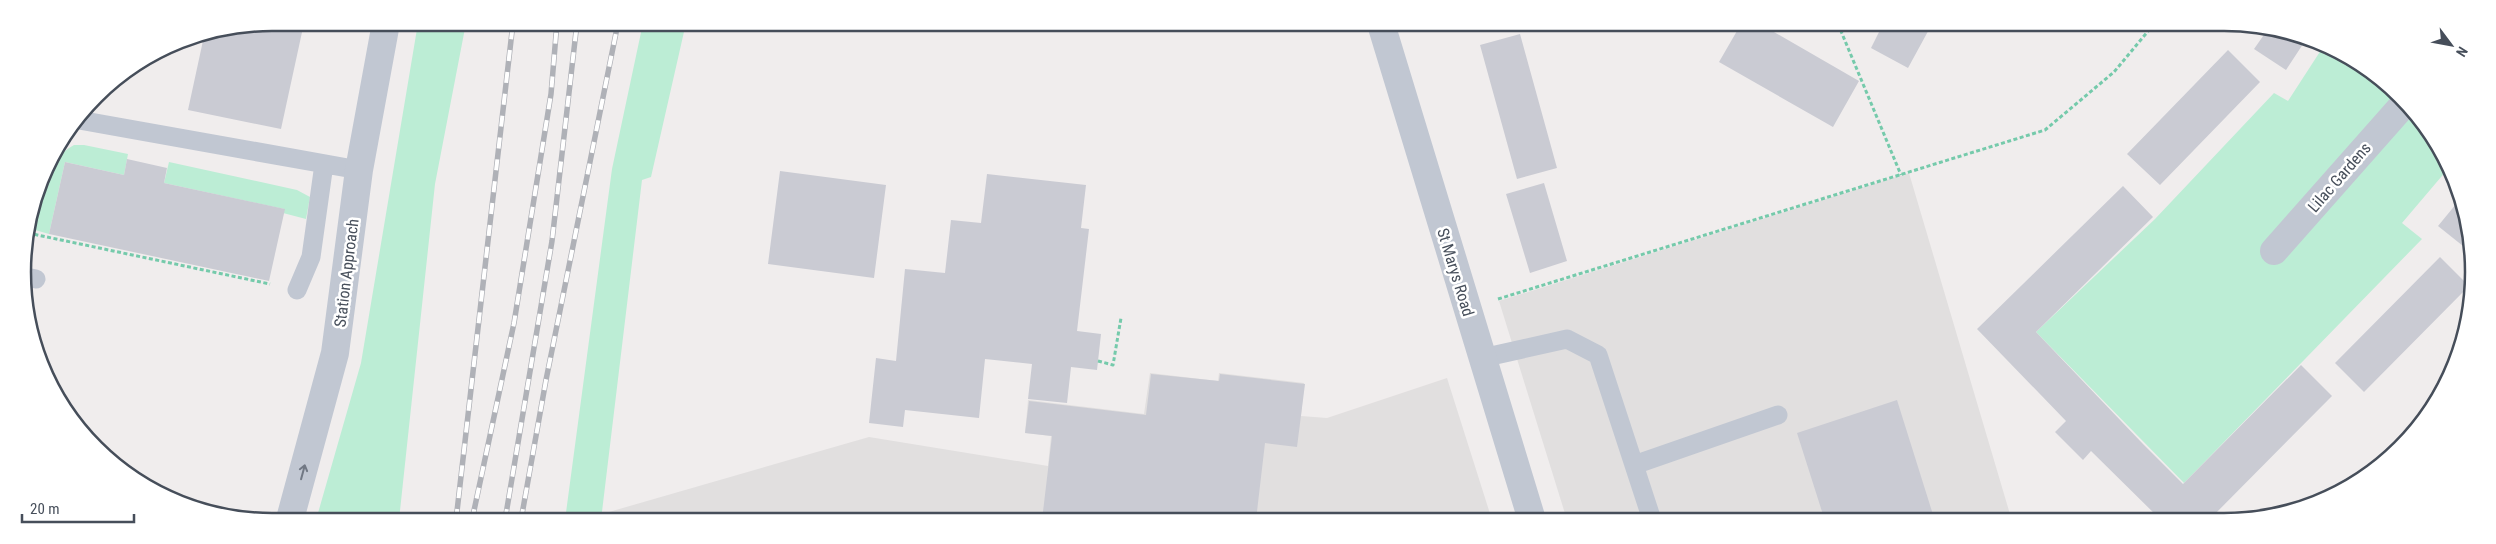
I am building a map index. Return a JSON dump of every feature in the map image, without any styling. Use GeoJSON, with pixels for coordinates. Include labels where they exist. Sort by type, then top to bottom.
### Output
{"type":"FeatureCollection","features":[{"type":"Feature","properties":{"kind":"street","name":"Station Approach"},"geometry":{"type":"LineString","coordinates":[[292,513],[335,353],[359,170],[385,31]]}},
{"type":"Feature","properties":{"kind":"street","name":"St Marys Road"},"geometry":{"type":"LineString","coordinates":[[1383,31],[1530,513]]}},
{"type":"Feature","properties":{"kind":"street","name":"Lilac Gardens"},"geometry":{"type":"LineString","coordinates":[[2274,251],[2400,108]]}},
{"type":"Feature","properties":{"kind":"lane"},"geometry":{"type":"LineString","coordinates":[[84,121],[359,170]]}},
{"type":"Feature","properties":{"kind":"lane"},"geometry":{"type":"LineString","coordinates":[[297,290],[311,257],[324,164]]}},
{"type":"Feature","properties":{"kind":"lane"},"geometry":{"type":"LineString","coordinates":[[1482,358],[1567,339],[1598,355],[1650,513]]}},
{"type":"Feature","properties":{"kind":"lane"},"geometry":{"type":"LineString","coordinates":[[1634,465],[1778,415]]}},
{"type":"Feature","properties":{"kind":"path"},"geometry":{"type":"LineString","coordinates":[[1841,31],[1901,175]]}},
{"type":"Feature","properties":{"kind":"path"},"geometry":{"type":"LineString","coordinates":[[1466,304],[1499,299],[2045,130],[2114,72],[2148,31]]}},
{"type":"Feature","properties":{"kind":"path"},"geometry":{"type":"LineString","coordinates":[[34,234],[297,290]]}},
{"type":"Feature","properties":{"kind":"path"},"geometry":{"type":"LineString","coordinates":[[1098,361],[1114,365],[1121,318]]}},
{"type":"Feature","properties":{"kind":"shaded area"},"geometry":{"type":"Polygon","coordinates":[[[1909,173],[2010,513],[1565,513],[1499,301],[1909,173]]]}},
{"type":"Feature","properties":{"kind":"shaded area"},"geometry":{"type":"Polygon","coordinates":[[[1150,373],[1218,381],[1219,373],[1304,383],[1301,416],[1327,418],[1447,378],[1490,513],[605,513],[869,437],[1048,466],[1051,436],[1025,433],[1028,400],[1144,414],[1150,373]]]}},
{"type":"Feature","properties":{"kind":"green space"},"geometry":{"type":"Polygon","coordinates":[[[417,31],[464,31],[435,184],[400,513],[318,513],[361,363],[417,31]]]}},
{"type":"Feature","properties":{"kind":"green space"},"geometry":{"type":"Polygon","coordinates":[[[641,31],[684,31],[651,177],[642,180],[602,513],[566,513],[612,169],[641,31]]]}},
{"type":"Feature","properties":{"kind":"green space"},"geometry":{"type":"Polygon","coordinates":[[[2320,52],[2330,56],[2371,81],[2405,113],[2424,138],[2443,174],[2402,223],[2422,239],[2184,483],[2036,332],[2155,219],[2274,93],[2288,101],[2320,52]]]}},
{"type":"Feature","properties":{"kind":"green space"},"geometry":{"type":"Polygon","coordinates":[[[74,145],[84,145],[128,154],[124,175],[65,162],[49,234],[35,230],[44,195],[64,152],[74,145]]]}},
{"type":"Feature","properties":{"kind":"green space"},"geometry":{"type":"Polygon","coordinates":[[[169,162],[297,190],[310,197],[306,219],[283,213],[284,209],[164,183],[169,162]]]}},
{"type":"Feature","properties":{"kind":"building"},"geometry":{"type":"Polygon","coordinates":[[[302,31],[281,129],[188,110],[203,41],[241,33],[302,31]]]}},
{"type":"Feature","properties":{"kind":"building"},"geometry":{"type":"Polygon","coordinates":[[[1737,31],[1772,31],[1859,81],[1833,127],[1719,62],[1737,31]]]}},
{"type":"Feature","properties":{"kind":"building"},"geometry":{"type":"Polygon","coordinates":[[[1880,31],[1928,31],[1908,68],[1871,48],[1880,31]]]}},
{"type":"Feature","properties":{"kind":"building"},"geometry":{"type":"Polygon","coordinates":[[[1520,34],[1557,168],[1517,179],[1480,45],[1520,34]]]}},
{"type":"Feature","properties":{"kind":"building"},"geometry":{"type":"Polygon","coordinates":[[[2264,35],[2303,45],[2286,70],[2254,49],[2264,35]]]}},
{"type":"Feature","properties":{"kind":"building"},"geometry":{"type":"Polygon","coordinates":[[[2228,50],[2260,82],[2160,185],[2127,154],[2228,50]]]}},
{"type":"Feature","properties":{"kind":"building"},"geometry":{"type":"Polygon","coordinates":[[[127,159],[167,168],[164,183],[285,209],[269,281],[49,234],[65,162],[124,175],[127,159]]]}},
{"type":"Feature","properties":{"kind":"building"},"geometry":{"type":"Polygon","coordinates":[[[780,171],[886,185],[874,278],[768,264],[780,171]]]}},
{"type":"Feature","properties":{"kind":"building"},"geometry":{"type":"Polygon","coordinates":[[[987,174],[1086,185],[1081,228],[1089,229],[1077,331],[1101,334],[1097,370],[1071,367],[1067,403],[1028,399],[1032,364],[985,359],[979,418],[905,410],[903,427],[869,423],[876,358],[896,361],[905,269],[945,273],[951,220],[981,223],[987,174]]]}},
{"type":"Feature","properties":{"kind":"building"},"geometry":{"type":"Polygon","coordinates":[[[1544,183],[1567,261],[1530,273],[1506,194],[1544,183]]]}},
{"type":"Feature","properties":{"kind":"building"},"geometry":{"type":"Polygon","coordinates":[[[2123,186],[2153,217],[2036,332],[2143,444],[2183,484],[2301,365],[2332,396],[2216,513],[2154,513],[2091,451],[2083,460],[2055,432],[2066,421],[1977,329],[2123,186]]]}},
{"type":"Feature","properties":{"kind":"building"},"geometry":{"type":"Polygon","coordinates":[[[2455,205],[2463,246],[2438,226],[2455,205]]]}},
{"type":"Feature","properties":{"kind":"building"},"geometry":{"type":"Polygon","coordinates":[[[2440,257],[2464,281],[2464,291],[2364,392],[2335,363],[2440,257]]]}},
{"type":"Feature","properties":{"kind":"building"},"geometry":{"type":"Polygon","coordinates":[[[1151,374],[1219,381],[1220,374],[1305,384],[1297,447],[1265,443],[1257,513],[1043,513],[1052,436],[1025,433],[1029,401],[1146,415],[1151,374]]]}},
{"type":"Feature","properties":{"kind":"building"},"geometry":{"type":"Polygon","coordinates":[[[1897,400],[1932,513],[1822,513],[1797,433],[1897,400]]]}},
{"type":"Feature","properties":{"kind":"railway"},"geometry":{"type":"LineString","coordinates":[[457,513],[512,31]]}},
{"type":"Feature","properties":{"kind":"railway"},"geometry":{"type":"LineString","coordinates":[[473,513],[514,323],[551,94],[556,31]]}},
{"type":"Feature","properties":{"kind":"railway"},"geometry":{"type":"LineString","coordinates":[[506,513],[552,241],[576,31]]}},
{"type":"Feature","properties":{"kind":"railway"},"geometry":{"type":"LineString","coordinates":[[522,513],[546,380],[616,31]]}}]}
